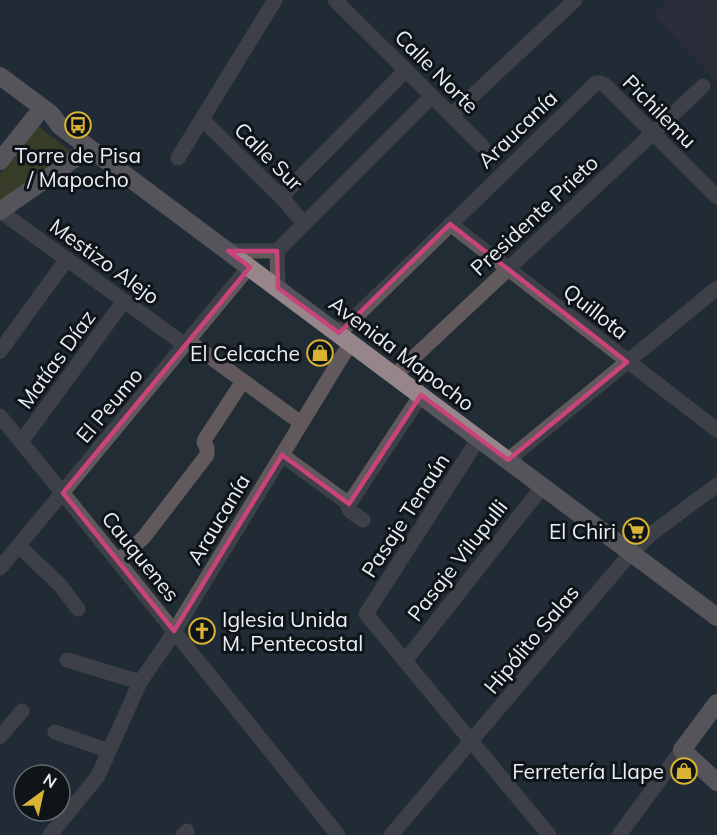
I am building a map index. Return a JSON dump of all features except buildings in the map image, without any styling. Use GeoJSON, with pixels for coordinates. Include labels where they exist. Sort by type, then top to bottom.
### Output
{"type":"FeatureCollection","features":[{"type":"Feature","properties":{"kind":"main road","name":"Avenida Mapocho"},"geometry":{"type":"LineString","coordinates":[[0,76],[51,114],[60,126],[717,617]]}},
{"type":"Feature","properties":{"kind":"main road","name":"Avenida Mapocho"},"geometry":{"type":"LineString","coordinates":[[0,90],[35,117],[46,123],[60,126]]}},
{"type":"Feature","properties":{"kind":"main road"},"geometry":{"type":"LineString","coordinates":[[0,161],[35,117]]}},
{"type":"Feature","properties":{"kind":"main road"},"geometry":{"type":"LineString","coordinates":[[0,211],[90,148]]}},
{"type":"Feature","properties":{"kind":"main road"},"geometry":{"type":"LineString","coordinates":[[717,703],[682,750],[717,783]]}},
{"type":"Feature","properties":{"kind":"street"},"geometry":{"type":"LineString","coordinates":[[178,158],[275,0]]}},
{"type":"Feature","properties":{"kind":"street","name":"Calle Norte"},"geometry":{"type":"LineString","coordinates":[[335,0],[483,147]]}},
{"type":"Feature","properties":{"kind":"street"},"geometry":{"type":"LineString","coordinates":[[452,116],[576,0]]}},
{"type":"Feature","properties":{"kind":"street"},"geometry":{"type":"LineString","coordinates":[[281,197],[406,70]]}},
{"type":"Feature","properties":{"kind":"street","name":"Pichilemu"},"geometry":{"type":"LineString","coordinates":[[598,83],[606,86],[717,197]]}},
{"type":"Feature","properties":{"kind":"street","name":"Araucanía"},"geometry":{"type":"LineString","coordinates":[[50,835],[94,781],[140,682],[174,632],[282,455],[345,338],[450,224],[591,86],[598,83]]}},
{"type":"Feature","properties":{"kind":"street","name":"Presidente Prieto"},"geometry":{"type":"LineString","coordinates":[[394,375],[703,86]]}},
{"type":"Feature","properties":{"kind":"street"},"geometry":{"type":"LineString","coordinates":[[228,251],[277,251],[432,96]]}},
{"type":"Feature","properties":{"kind":"street","name":"Calle Sur"},"geometry":{"type":"LineString","coordinates":[[202,119],[281,197],[304,224]]}},
{"type":"Feature","properties":{"kind":"street","name":"Mestizo Alejo"},"geometry":{"type":"LineString","coordinates":[[0,211],[124,301],[301,423]]}},
{"type":"Feature","properties":{"kind":"street","name":"Quillota"},"geometry":{"type":"LineString","coordinates":[[450,224],[627,363],[717,430]]}},
{"type":"Feature","properties":{"kind":"street"},"geometry":{"type":"LineString","coordinates":[[277,251],[278,288]]}},
{"type":"Feature","properties":{"kind":"street"},"geometry":{"type":"LineString","coordinates":[[0,351],[67,259]]}},
{"type":"Feature","properties":{"kind":"street","name":"El Peumo"},"geometry":{"type":"LineString","coordinates":[[3,560],[19,546],[249,267]]}},
{"type":"Feature","properties":{"kind":"street"},"geometry":{"type":"LineString","coordinates":[[508,460],[717,288]]}},
{"type":"Feature","properties":{"kind":"street","name":"Matías Díaz"},"geometry":{"type":"LineString","coordinates":[[21,442],[124,301]]}},
{"type":"Feature","properties":{"kind":"street"},"geometry":{"type":"LineString","coordinates":[[118,561],[144,537],[207,455],[205,439],[243,381]]}},
{"type":"Feature","properties":{"kind":"street"},"geometry":{"type":"LineString","coordinates":[[363,520],[350,511],[349,504],[421,395]]}},
{"type":"Feature","properties":{"kind":"street","name":"Cauquenes"},"geometry":{"type":"LineString","coordinates":[[0,417],[338,835]]}},
{"type":"Feature","properties":{"kind":"street","name":"Pasaje Tenaún"},"geometry":{"type":"LineString","coordinates":[[405,661],[366,614],[479,438]]}},
{"type":"Feature","properties":{"kind":"street"},"geometry":{"type":"LineString","coordinates":[[282,455],[349,504]]}},
{"type":"Feature","properties":{"kind":"street","name":"Hipólito Salas"},"geometry":{"type":"LineString","coordinates":[[391,835],[631,553],[651,534],[717,484]]}},
{"type":"Feature","properties":{"kind":"street","name":"Pasaje Vilupulli"},"geometry":{"type":"LineString","coordinates":[[405,661],[543,486]]}},
{"type":"Feature","properties":{"kind":"street"},"geometry":{"type":"LineString","coordinates":[[19,546],[60,585],[78,609]]}},
{"type":"Feature","properties":{"kind":"street"},"geometry":{"type":"LineString","coordinates":[[68,660],[140,682]]}},
{"type":"Feature","properties":{"kind":"street"},"geometry":{"type":"LineString","coordinates":[[405,661],[549,835]]}},
{"type":"Feature","properties":{"kind":"street"},"geometry":{"type":"LineString","coordinates":[[0,737],[22,711]]}},
{"type":"Feature","properties":{"kind":"street"},"geometry":{"type":"LineString","coordinates":[[55,732],[109,750]]}},
{"type":"Feature","properties":{"kind":"street"},"geometry":{"type":"LineString","coordinates":[[619,835],[682,750]]}},
{"type":"Feature","properties":{"kind":"highlighted area"},"geometry":{"type":"Polygon","coordinates":[[[450,224],[627,362],[508,460],[421,395],[349,504],[282,455],[174,631],[63,493],[250,267],[228,251],[277,251],[278,288],[339,333],[450,224]]]}},
{"type":"Feature","properties":{"kind":"shaded area"},"geometry":{"type":"Polygon","coordinates":[[[669,0],[717,0],[717,81],[653,15],[669,0]]]}},
{"type":"Feature","properties":{"kind":"shaded area"},"geometry":{"type":"Polygon","coordinates":[[[38,126],[69,150],[0,201],[0,174],[38,126]]]}},
{"type":"Feature","properties":{"kind":"place","name":"Torre de Pisa / Mapocho"},"geometry":{"type":"Point","coordinates":[78,125]}},
{"type":"Feature","properties":{"kind":"place","name":"El Celcache"},"geometry":{"type":"Point","coordinates":[320,353]}},
{"type":"Feature","properties":{"kind":"place","name":"El Chiri"},"geometry":{"type":"Point","coordinates":[636,531]}},
{"type":"Feature","properties":{"kind":"place","name":"Iglesia Unida M. Pentecostal"},"geometry":{"type":"Point","coordinates":[202,631]}},
{"type":"Feature","properties":{"kind":"place","name":"Ferretería Llape"},"geometry":{"type":"Point","coordinates":[684,771]}}]}
